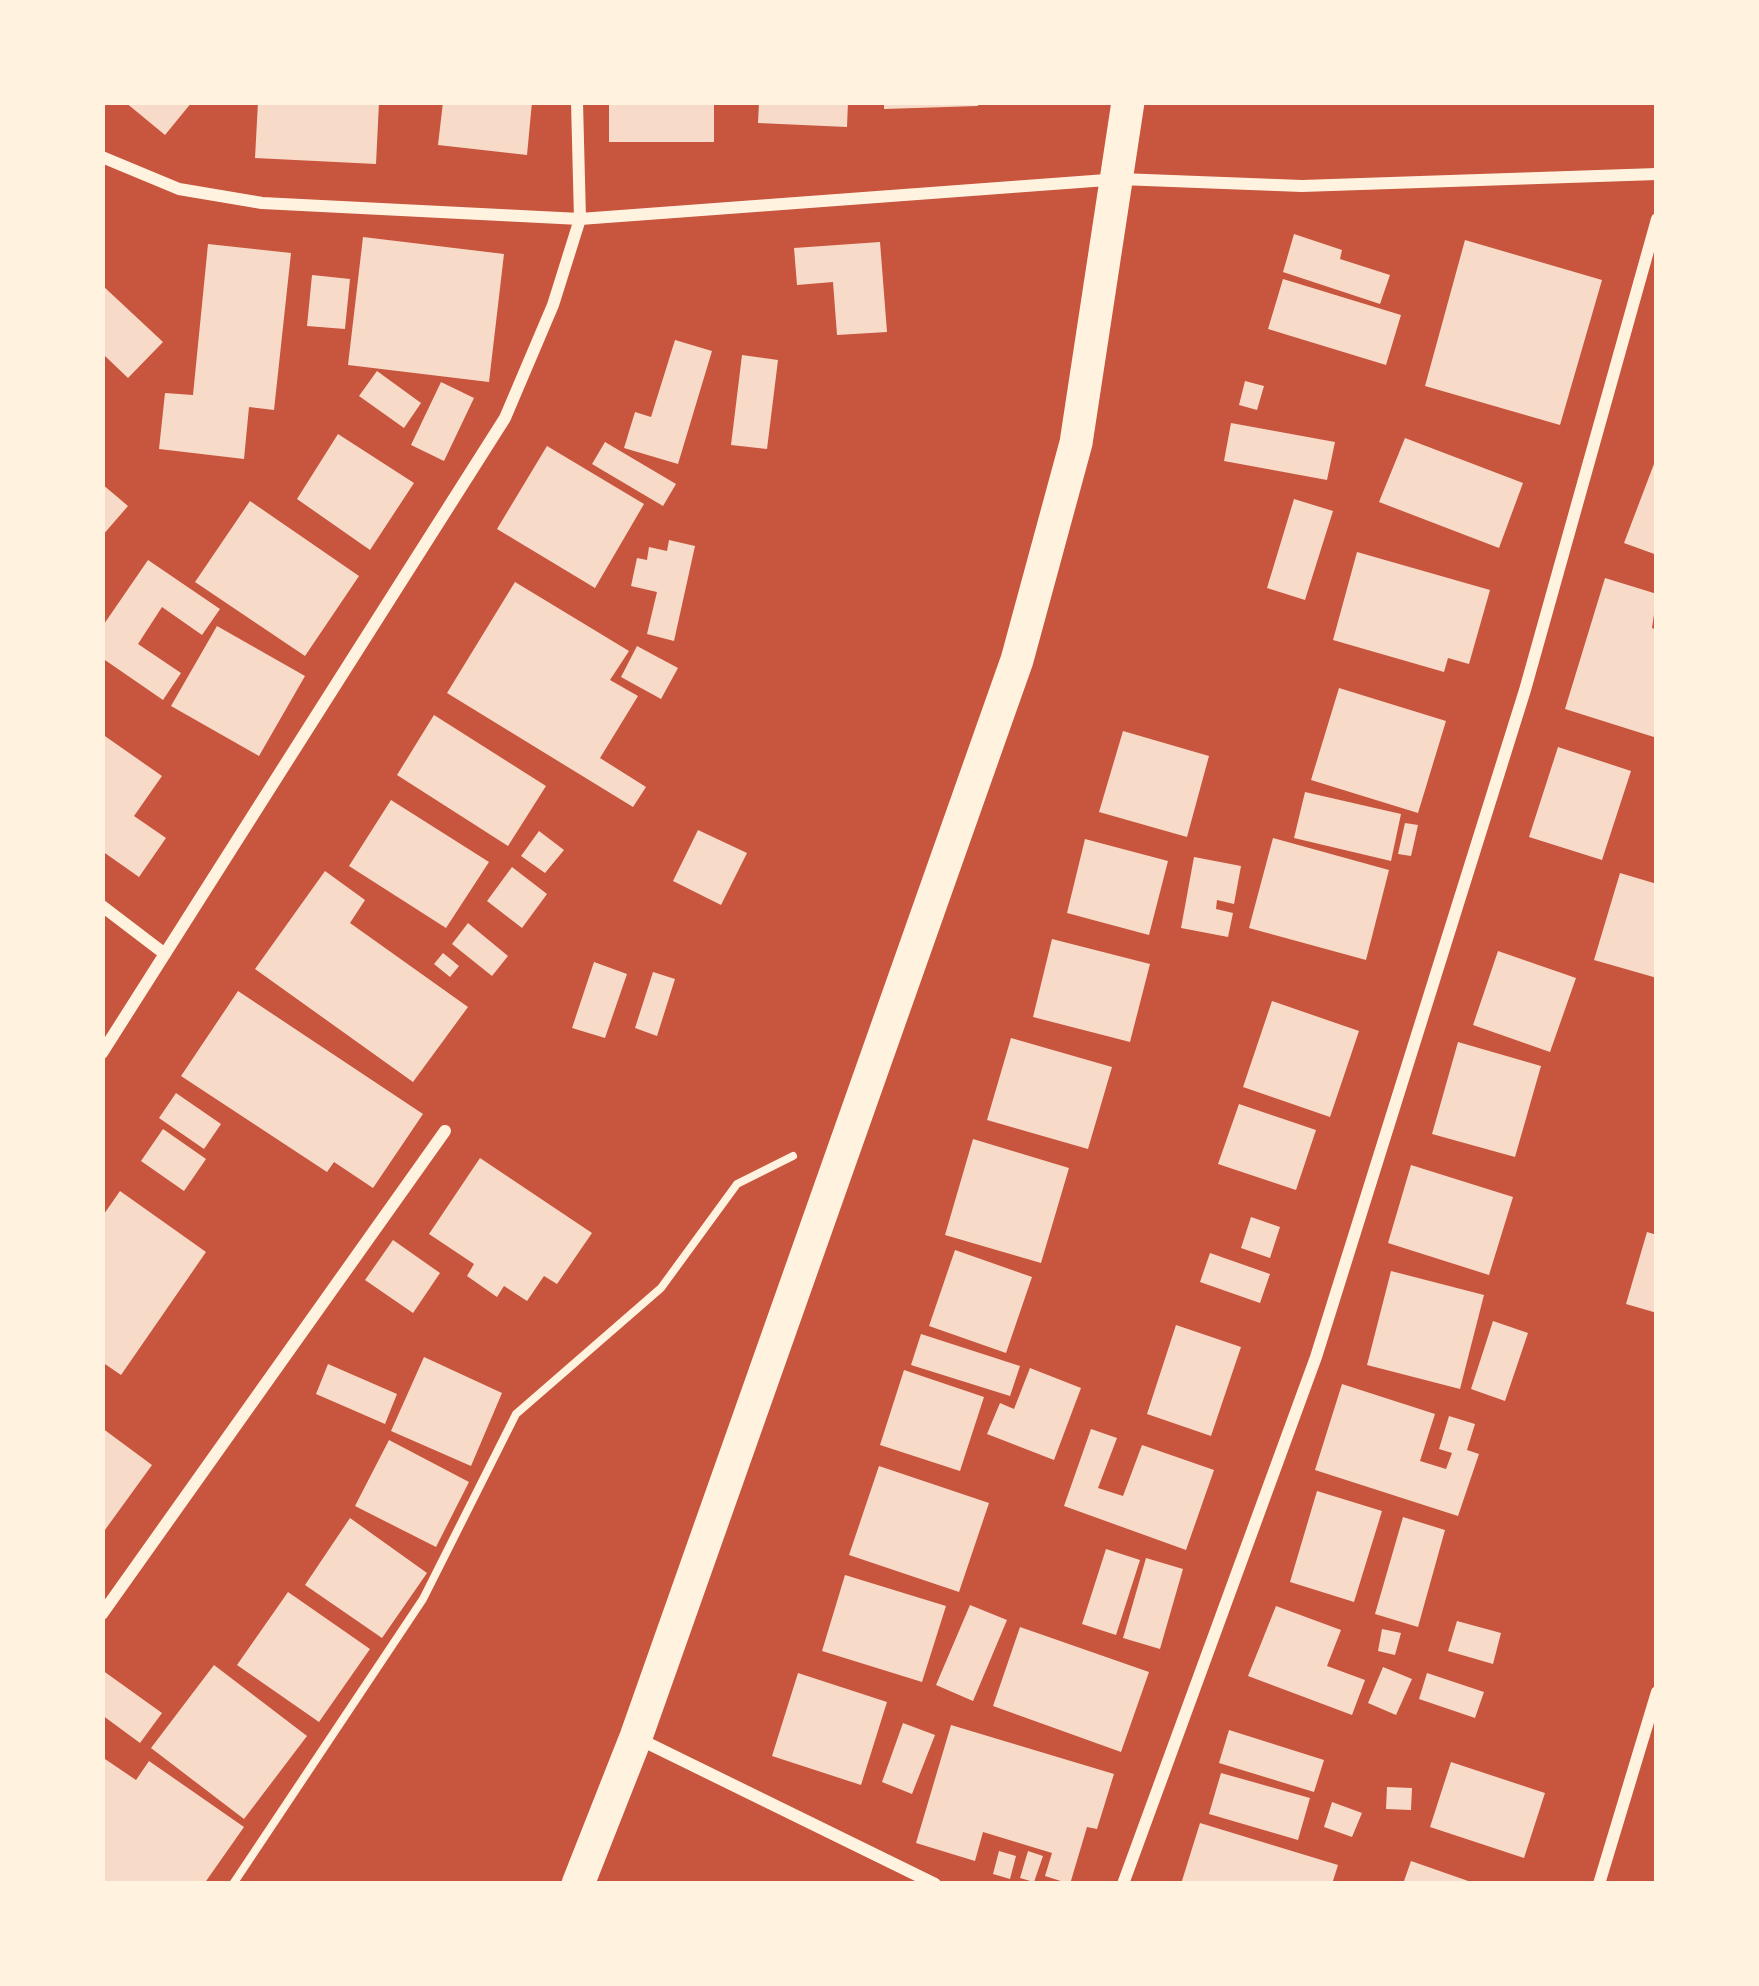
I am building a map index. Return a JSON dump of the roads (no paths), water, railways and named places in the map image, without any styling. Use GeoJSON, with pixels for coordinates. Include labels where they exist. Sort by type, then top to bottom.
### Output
{"type":"FeatureCollection","features":[{"type":"Feature","properties":{"kind":"highway"},"geometry":{"type":"LineString","coordinates":[[578,1884],[636,1737],[1017,660],[1076,442],[1120,179],[1128,102]]}},
{"type":"Feature","properties":{"kind":"street"},"geometry":{"type":"LineString","coordinates":[[102,1053],[476,473],[506,418],[553,305],[580,219],[577,102]]}},
{"type":"Feature","properties":{"kind":"street"},"geometry":{"type":"LineString","coordinates":[[102,157],[179,189],[262,203],[580,219],[1120,179],[1302,186],[1657,174]]}},
{"type":"Feature","properties":{"kind":"street"},"geometry":{"type":"LineString","coordinates":[[1123,1884],[1316,1357],[1525,690],[1657,219]]}},
{"type":"Feature","properties":{"kind":"street"},"geometry":{"type":"LineString","coordinates":[[102,906],[165,954]]}},
{"type":"Feature","properties":{"kind":"street"},"geometry":{"type":"LineString","coordinates":[[102,1614],[446,1131]]}},
{"type":"Feature","properties":{"kind":"street"},"geometry":{"type":"LineString","coordinates":[[1599,1884],[1657,1692]]}},
{"type":"Feature","properties":{"kind":"street"},"geometry":{"type":"LineString","coordinates":[[636,1737],[935,1884]]}}]}
